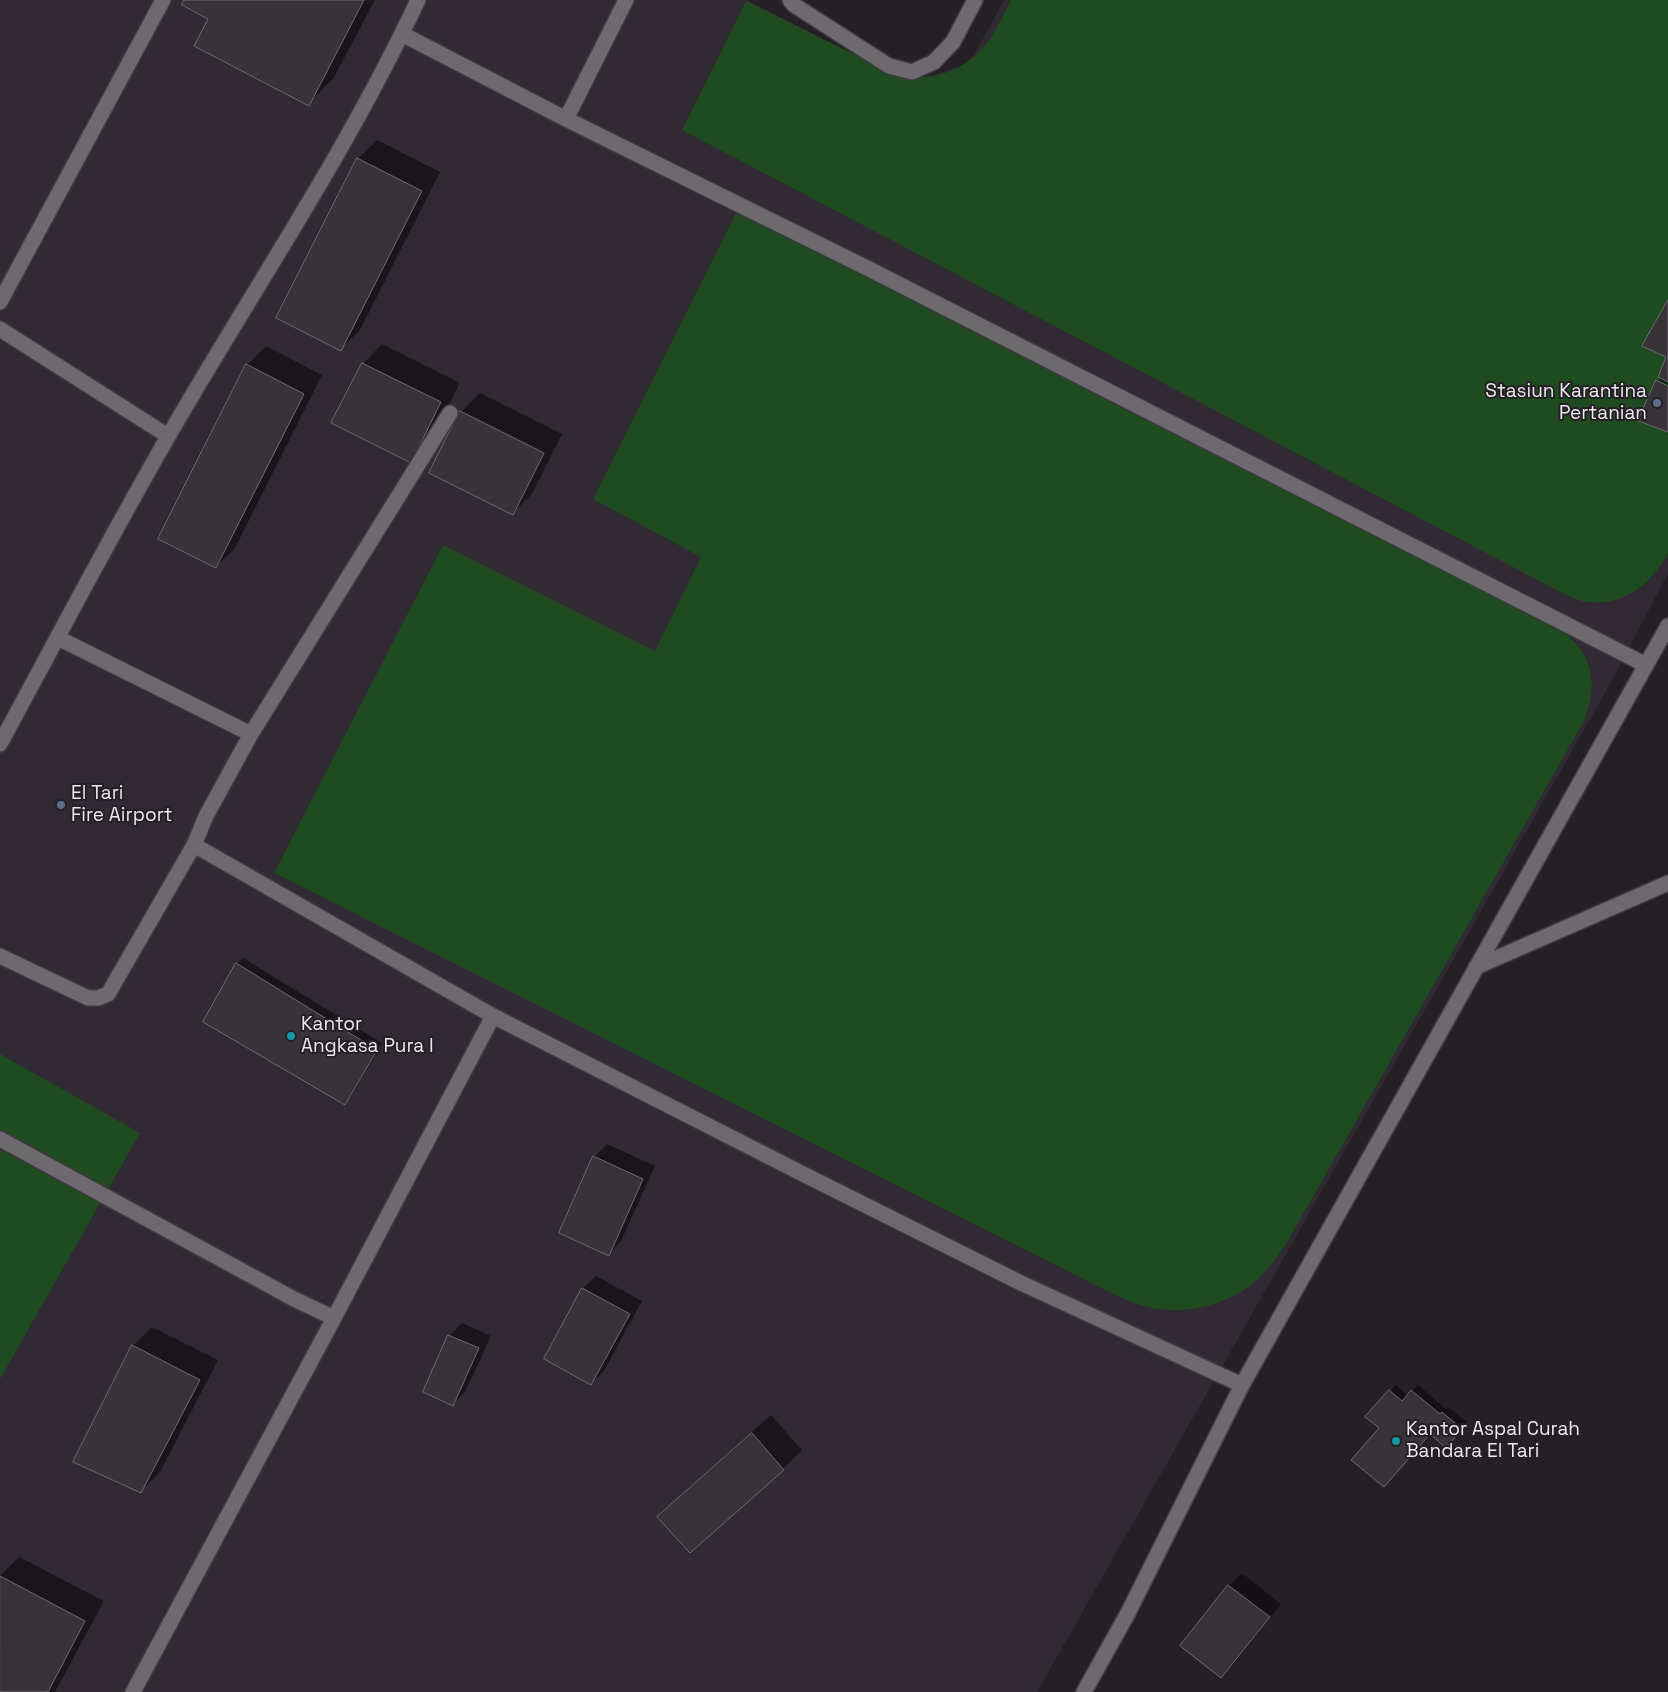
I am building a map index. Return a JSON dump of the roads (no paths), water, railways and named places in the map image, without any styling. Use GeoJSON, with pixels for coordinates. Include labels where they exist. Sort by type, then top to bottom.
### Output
{"type":"FeatureCollection","features":[{"type":"Feature","properties":{"kind":"street"},"geometry":{"type":"LineString","coordinates":[[0,302],[163,0]]}},
{"type":"Feature","properties":{"kind":"street"},"geometry":{"type":"LineString","coordinates":[[0,744],[168,436],[355,123],[418,0]]}},
{"type":"Feature","properties":{"kind":"street"},"geometry":{"type":"LineString","coordinates":[[566,118],[626,0]]}},
{"type":"Feature","properties":{"kind":"street"},"geometry":{"type":"LineString","coordinates":[[790,0],[889,66],[912,72],[934,62],[953,42],[975,0]]}},
{"type":"Feature","properties":{"kind":"street"},"geometry":{"type":"LineString","coordinates":[[402,34],[1646,665]]}},
{"type":"Feature","properties":{"kind":"street"},"geometry":{"type":"LineString","coordinates":[[0,329],[168,436]]}},
{"type":"Feature","properties":{"kind":"street"},"geometry":{"type":"LineString","coordinates":[[0,956],[88,998],[98,998],[108,994],[194,846],[214,800],[251,734],[450,413]]}},
{"type":"Feature","properties":{"kind":"street"},"geometry":{"type":"LineString","coordinates":[[1084,1692],[1128,1613],[1242,1385],[1668,626]]}},
{"type":"Feature","properties":{"kind":"street"},"geometry":{"type":"LineString","coordinates":[[58,638],[251,734]]}},
{"type":"Feature","properties":{"kind":"street"},"geometry":{"type":"LineString","coordinates":[[194,846],[493,1016],[1021,1283],[1242,1385]]}},
{"type":"Feature","properties":{"kind":"street"},"geometry":{"type":"LineString","coordinates":[[1476,967],[1668,883]]}},
{"type":"Feature","properties":{"kind":"street"},"geometry":{"type":"LineString","coordinates":[[132,1692],[334,1318],[493,1016]]}},
{"type":"Feature","properties":{"kind":"street"},"geometry":{"type":"LineString","coordinates":[[0,1140],[294,1299],[334,1318]]}},
{"type":"Feature","properties":{"kind":"place","name":"Stasiun Karantina Pertanian"},"geometry":{"type":"Point","coordinates":[1657,403]}},
{"type":"Feature","properties":{"kind":"place","name":"El Tari Fire Airport"},"geometry":{"type":"Point","coordinates":[61,805]}},
{"type":"Feature","properties":{"kind":"place","name":"Kantor Angkasa Pura I"},"geometry":{"type":"Point","coordinates":[291,1036]}},
{"type":"Feature","properties":{"kind":"place","name":"Kantor Aspal Curah Bandara El Tari"},"geometry":{"type":"Point","coordinates":[1396,1441]}}]}
